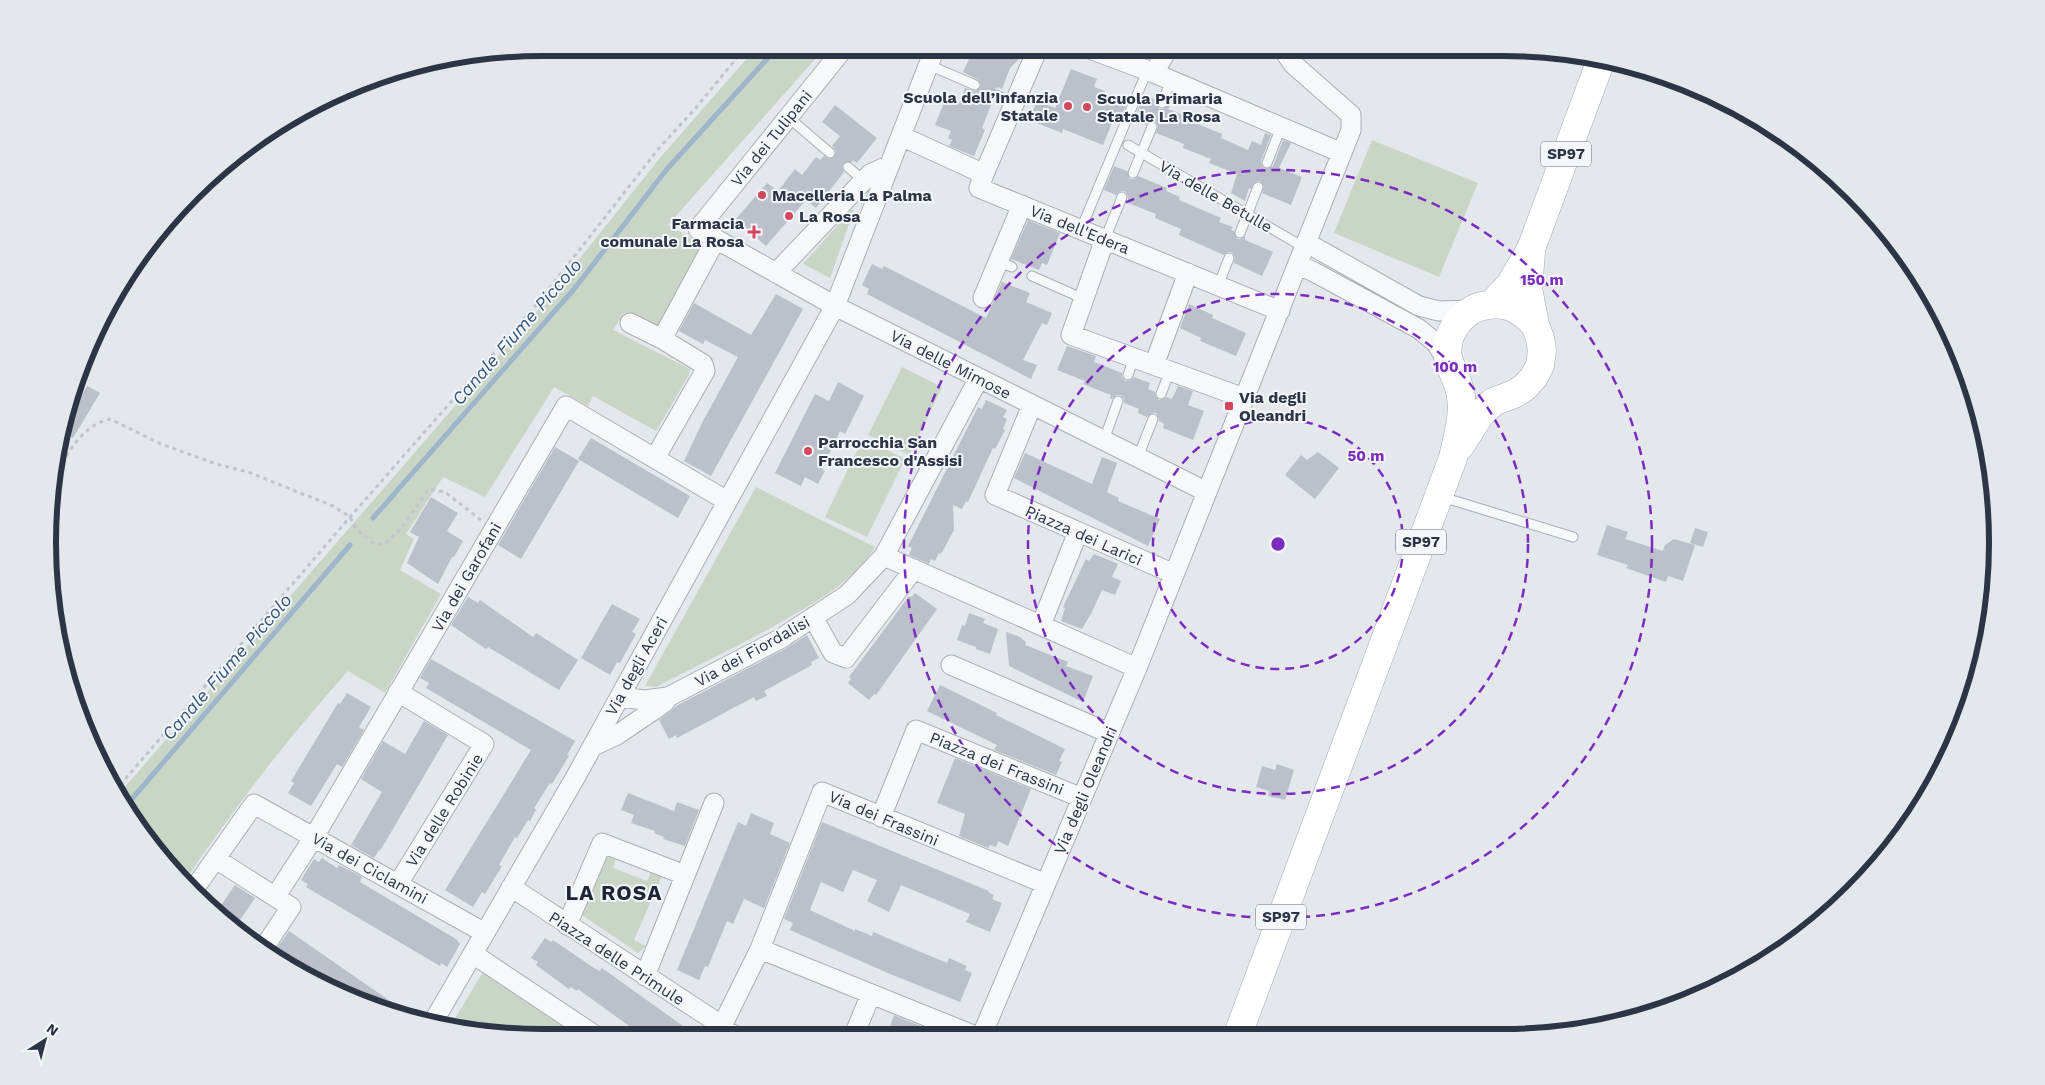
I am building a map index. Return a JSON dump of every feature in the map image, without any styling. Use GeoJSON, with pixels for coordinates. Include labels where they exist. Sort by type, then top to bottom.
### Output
{"type":"FeatureCollection","features":[{"type":"Feature","properties":{"kind":"main road","name":"SP97"},"geometry":{"type":"LineString","coordinates":[[1482,307],[1510,285],[1531,248],[1599,66]]}},
{"type":"Feature","properties":{"kind":"main road","name":"SP97"},"geometry":{"type":"LineString","coordinates":[[1531,248],[1528,288],[1535,325]]}},
{"type":"Feature","properties":{"kind":"main road"},"geometry":{"type":"LineString","coordinates":[[1505,305],[1516,309],[1535,325],[1542,351],[1540,365],[1534,377],[1525,387],[1514,394],[1500,398],[1475,393],[1464,386],[1454,373],[1448,356],[1451,336],[1460,319],[1482,307],[1505,305]]}},
{"type":"Feature","properties":{"kind":"main road","name":"SP97"},"geometry":{"type":"LineString","coordinates":[[1240,1029],[1453,458],[1461,417],[1462,397],[1454,373]]}},
{"type":"Feature","properties":{"kind":"main road","name":"SP97"},"geometry":{"type":"LineString","coordinates":[[1453,458],[1480,415],[1500,398]]}},
{"type":"Feature","properties":{"kind":"street","name":"Via dei Tulipani"},"geometry":{"type":"LineString","coordinates":[[698,229],[838,56]]}},
{"type":"Feature","properties":{"kind":"street","name":"Via degli Aceri"},"geometry":{"type":"LineString","coordinates":[[436,1016],[593,746],[835,306],[932,56]]}},
{"type":"Feature","properties":{"kind":"street"},"geometry":{"type":"LineString","coordinates":[[901,136],[984,174],[1035,56]]}},
{"type":"Feature","properties":{"kind":"street"},"geometry":{"type":"LineString","coordinates":[[1108,56],[1342,154]]}},
{"type":"Feature","properties":{"kind":"street"},"geometry":{"type":"LineString","coordinates":[[1157,75],[1165,56]]}},
{"type":"Feature","properties":{"kind":"street","name":"Via degli Oleandri"},"geometry":{"type":"LineString","coordinates":[[985,1029],[1137,668],[1351,130],[1351,114],[1292,64],[1287,56]]}},
{"type":"Feature","properties":{"kind":"street"},"geometry":{"type":"LineString","coordinates":[[776,273],[870,174],[890,165]]}},
{"type":"Feature","properties":{"kind":"street","name":"Via dell'Edera"},"geometry":{"type":"LineString","coordinates":[[984,174],[979,188],[1280,311]]}},
{"type":"Feature","properties":{"kind":"street"},"geometry":{"type":"LineString","coordinates":[[983,298],[1005,264],[1022,205]]}},
{"type":"Feature","properties":{"kind":"street","name":"Via delle Mimose"},"geometry":{"type":"LineString","coordinates":[[698,229],[835,306],[1207,492]]}},
{"type":"Feature","properties":{"kind":"street"},"geometry":{"type":"LineString","coordinates":[[662,339],[716,239]]}},
{"type":"Feature","properties":{"kind":"street"},"geometry":{"type":"LineString","coordinates":[[1105,240],[1071,335],[1131,366],[1162,368],[1244,398]]}},
{"type":"Feature","properties":{"kind":"street"},"geometry":{"type":"LineString","coordinates":[[1306,245],[1419,306],[1439,312],[1482,307]]}},
{"type":"Feature","properties":{"kind":"street"},"geometry":{"type":"LineString","coordinates":[[1298,266],[1314,272],[1419,329],[1436,343],[1454,373]]}},
{"type":"Feature","properties":{"kind":"street"},"geometry":{"type":"LineString","coordinates":[[1162,368],[1188,274]]}},
{"type":"Feature","properties":{"kind":"street"},"geometry":{"type":"LineString","coordinates":[[630,323],[662,339],[703,364],[705,371],[654,458],[727,501]]}},
{"type":"Feature","properties":{"kind":"street","name":"Via dei Fiordalisi"},"geometry":{"type":"LineString","coordinates":[[618,699],[645,700],[668,697],[780,639],[847,595],[884,556],[979,378]]}},
{"type":"Feature","properties":{"kind":"street","name":"Piazza dei Larici"},"geometry":{"type":"LineString","coordinates":[[1032,404],[995,495],[1174,574]]}},
{"type":"Feature","properties":{"kind":"street","name":"Via dei Garofani"},"geometry":{"type":"LineString","coordinates":[[266,942],[314,837],[566,406],[654,458]]}},
{"type":"Feature","properties":{"kind":"street"},"geometry":{"type":"LineString","coordinates":[[1041,625],[1078,532]]}},
{"type":"Feature","properties":{"kind":"street"},"geometry":{"type":"LineString","coordinates":[[884,556],[1137,668]]}},
{"type":"Feature","properties":{"kind":"street"},"geometry":{"type":"LineString","coordinates":[[813,617],[833,653],[846,658],[914,569]]}},
{"type":"Feature","properties":{"kind":"street"},"geometry":{"type":"LineString","coordinates":[[951,665],[1109,733]]}},
{"type":"Feature","properties":{"kind":"street","name":"Via delle Robinie"},"geometry":{"type":"LineString","coordinates":[[398,692],[484,744],[398,884]]}},
{"type":"Feature","properties":{"kind":"street","name":"Via dei Fiordalisi"},"geometry":{"type":"LineString","coordinates":[[593,746],[617,735],[664,703],[668,697]]}},
{"type":"Feature","properties":{"kind":"street"},"geometry":{"type":"LineString","coordinates":[[618,699],[630,712],[650,713]]}},
{"type":"Feature","properties":{"kind":"street","name":"Piazza dei Frassini"},"geometry":{"type":"LineString","coordinates":[[881,817],[916,730],[1082,798]]}},
{"type":"Feature","properties":{"kind":"street","name":"Via dei Frassini"},"geometry":{"type":"LineString","coordinates":[[760,949],[822,792],[1046,884]]}},
{"type":"Feature","properties":{"kind":"street"},"geometry":{"type":"LineString","coordinates":[[645,976],[714,803]]}},
{"type":"Feature","properties":{"kind":"street","name":"Via dei Ciclamini"},"geometry":{"type":"LineString","coordinates":[[216,859],[254,804],[485,933]]}},
{"type":"Feature","properties":{"kind":"street"},"geometry":{"type":"LineString","coordinates":[[567,925],[602,843],[686,875]]}},
{"type":"Feature","properties":{"kind":"street"},"geometry":{"type":"LineString","coordinates":[[198,884],[216,859],[283,902]]}},
{"type":"Feature","properties":{"kind":"street","name":"Piazza delle Primule"},"geometry":{"type":"LineString","coordinates":[[512,887],[714,1021],[721,1029]]}},
{"type":"Feature","properties":{"kind":"street"},"geometry":{"type":"LineString","coordinates":[[727,1029],[760,949],[958,1029]]}},
{"type":"Feature","properties":{"kind":"street"},"geometry":{"type":"LineString","coordinates":[[473,954],[586,1029]]}},
{"type":"Feature","properties":{"kind":"street"},"geometry":{"type":"LineString","coordinates":[[856,1029],[871,994]]}},
{"type":"Feature","properties":{"kind":"lane"},"geometry":{"type":"LineString","coordinates":[[932,56],[975,85]]}},
{"type":"Feature","properties":{"kind":"lane"},"geometry":{"type":"LineString","coordinates":[[1157,75],[1162,102]]}},
{"type":"Feature","properties":{"kind":"lane"},"geometry":{"type":"LineString","coordinates":[[1081,230],[1157,75]]}},
{"type":"Feature","properties":{"kind":"lane"},"geometry":{"type":"LineString","coordinates":[[996,95],[1014,103]]}},
{"type":"Feature","properties":{"kind":"lane"},"geometry":{"type":"LineString","coordinates":[[788,117],[830,152]]}},
{"type":"Feature","properties":{"kind":"lane"},"geometry":{"type":"LineString","coordinates":[[1133,173],[1152,127]]}},
{"type":"Feature","properties":{"kind":"lane"},"geometry":{"type":"LineString","coordinates":[[1267,163],[1281,127]]}},
{"type":"Feature","properties":{"kind":"lane","name":"Via delle Betulle"},"geometry":{"type":"LineString","coordinates":[[1128,145],[1248,215],[1306,245]]}},
{"type":"Feature","properties":{"kind":"lane"},"geometry":{"type":"LineString","coordinates":[[848,167],[864,181]]}},
{"type":"Feature","properties":{"kind":"lane"},"geometry":{"type":"LineString","coordinates":[[1240,233],[1258,187]]}},
{"type":"Feature","properties":{"kind":"lane"},"geometry":{"type":"LineString","coordinates":[[1105,240],[1122,198]]}},
{"type":"Feature","properties":{"kind":"lane"},"geometry":{"type":"LineString","coordinates":[[1218,286],[1229,258]]}},
{"type":"Feature","properties":{"kind":"lane"},"geometry":{"type":"LineString","coordinates":[[1032,276],[1084,298]]}},
{"type":"Feature","properties":{"kind":"lane"},"geometry":{"type":"LineString","coordinates":[[1161,394],[1162,368]]}},
{"type":"Feature","properties":{"kind":"lane"},"geometry":{"type":"LineString","coordinates":[[1104,440],[1118,401]]}},
{"type":"Feature","properties":{"kind":"lane"},"geometry":{"type":"LineString","coordinates":[[1138,457],[1153,419]]}},
{"type":"Feature","properties":{"kind":"lane"},"geometry":{"type":"LineString","coordinates":[[1438,496],[1573,537]]}},
{"type":"Feature","properties":{"kind":"path"},"geometry":{"type":"LineString","coordinates":[[120,785],[350,517],[537,304],[660,147],[694,110],[738,56]]}},
{"type":"Feature","properties":{"kind":"path"},"geometry":{"type":"LineString","coordinates":[[64,460],[72,446],[96,422],[110,418],[159,444],[216,464],[248,472],[333,506],[350,517],[356,529],[373,543],[384,545],[402,527],[429,489],[445,492],[493,530]]}},
{"type":"Feature","properties":{"kind":"green space"},"geometry":{"type":"Polygon","coordinates":[[[749,56],[818,56],[668,225],[705,246],[659,331],[624,313],[613,330],[690,369],[689,375],[656,431],[593,396],[588,406],[554,387],[485,497],[443,477],[406,534],[414,539],[400,570],[441,594],[385,693],[348,671],[262,774],[189,875],[157,839],[123,789],[546,301],[659,159],[749,56]]]}},
{"type":"Feature","properties":{"kind":"green space"},"geometry":{"type":"Polygon","coordinates":[[[1372,140],[1478,183],[1439,277],[1334,233],[1372,140]]]}},
{"type":"Feature","properties":{"kind":"green space"},"geometry":{"type":"Polygon","coordinates":[[[852,209],[854,210],[830,278],[803,264],[852,209]]]}},
{"type":"Feature","properties":{"kind":"green space"},"geometry":{"type":"Polygon","coordinates":[[[902,367],[942,387],[909,455],[868,435],[902,367]]]}},
{"type":"Feature","properties":{"kind":"green space"},"geometry":{"type":"Polygon","coordinates":[[[863,438],[905,459],[867,537],[825,517],[863,438]]]}},
{"type":"Feature","properties":{"kind":"green space"},"geometry":{"type":"Polygon","coordinates":[[[756,487],[875,547],[855,572],[831,592],[804,609],[656,687],[645,686],[756,487]]]}},
{"type":"Feature","properties":{"kind":"green space"},"geometry":{"type":"Polygon","coordinates":[[[605,857],[616,858],[613,868],[647,881],[651,872],[662,876],[634,940],[646,946],[638,953],[582,915],[581,910],[605,857]]]}},
{"type":"Feature","properties":{"kind":"green space"},"geometry":{"type":"Polygon","coordinates":[[[484,970],[572,1029],[511,1028],[454,1020],[484,970]]]}},
{"type":"Feature","properties":{"kind":"building"},"geometry":{"type":"Polygon","coordinates":[[[963,56],[1012,56],[1019,59],[1010,68],[1002,89],[998,87],[990,93],[993,100],[982,128],[985,130],[974,156],[949,146],[952,140],[948,138],[951,131],[935,125],[946,98],[959,103],[965,88],[976,91],[981,85],[978,80],[963,72],[969,59],[963,56]]]}},
{"type":"Feature","properties":{"kind":"building","name":"Scuola Primaria Statale La Rosa"},"geometry":{"type":"Polygon","coordinates":[[[1071,69],[1097,79],[1094,87],[1105,91],[1104,94],[1127,103],[1122,115],[1116,113],[1103,145],[1063,129],[1062,133],[1029,120],[1037,101],[1055,108],[1071,69]]]}},
{"type":"Feature","properties":{"kind":"building"},"geometry":{"type":"Polygon","coordinates":[[[1144,95],[1156,100],[1159,109],[1163,109],[1168,105],[1170,106],[1168,109],[1196,120],[1195,123],[1222,134],[1221,138],[1248,150],[1252,141],[1261,145],[1265,133],[1271,135],[1261,161],[1265,169],[1273,166],[1283,140],[1291,143],[1279,168],[1302,177],[1291,205],[1262,193],[1264,186],[1260,181],[1255,182],[1251,189],[1249,188],[1245,201],[1231,193],[1237,174],[1209,163],[1211,159],[1183,148],[1184,144],[1156,133],[1158,126],[1155,121],[1151,121],[1146,125],[1134,119],[1144,95]]]}},
{"type":"Feature","properties":{"kind":"building"},"geometry":{"type":"Polygon","coordinates":[[[835,105],[877,138],[857,163],[853,160],[852,162],[844,163],[842,166],[844,172],[816,208],[806,200],[766,246],[735,220],[767,183],[778,191],[795,169],[802,175],[816,157],[820,160],[824,156],[829,159],[834,157],[836,151],[832,146],[840,136],[822,122],[835,105]]]}},
{"type":"Feature","properties":{"kind":"building"},"geometry":{"type":"Polygon","coordinates":[[[1114,166],[1127,171],[1130,179],[1138,176],[1167,188],[1166,191],[1180,197],[1179,200],[1221,218],[1219,222],[1233,227],[1231,230],[1234,231],[1237,239],[1245,236],[1245,240],[1273,252],[1262,276],[1234,263],[1235,257],[1232,252],[1224,255],[1179,235],[1181,229],[1155,218],[1156,214],[1128,203],[1128,196],[1125,191],[1121,191],[1116,195],[1104,190],[1114,166]]]}},
{"type":"Feature","properties":{"kind":"building"},"geometry":{"type":"Polygon","coordinates":[[[1028,220],[1060,233],[1047,265],[1042,263],[1039,270],[1011,259],[1028,220]]]}},
{"type":"Feature","properties":{"kind":"building"},"geometry":{"type":"Polygon","coordinates":[[[872,264],[882,269],[884,266],[986,318],[1002,282],[1030,293],[1026,302],[1052,313],[1047,325],[1042,323],[1023,360],[1037,365],[1031,379],[867,294],[869,289],[862,285],[872,264]]]}},
{"type":"Feature","properties":{"kind":"building"},"geometry":{"type":"Polygon","coordinates":[[[776,294],[803,309],[711,476],[684,461],[703,421],[738,357],[705,340],[703,344],[679,331],[694,303],[751,335],[776,294]]]}},
{"type":"Feature","properties":{"kind":"building"},"geometry":{"type":"Polygon","coordinates":[[[1189,304],[1213,315],[1212,318],[1246,333],[1236,356],[1200,341],[1201,338],[1180,328],[1189,304]]]}},
{"type":"Feature","properties":{"kind":"building"},"geometry":{"type":"Polygon","coordinates":[[[1067,346],[1096,356],[1094,362],[1122,373],[1125,381],[1130,381],[1134,377],[1150,383],[1148,389],[1155,392],[1159,400],[1167,397],[1172,399],[1178,386],[1193,391],[1188,405],[1204,411],[1193,440],[1163,428],[1164,424],[1159,421],[1156,413],[1152,413],[1147,417],[1138,413],[1139,409],[1124,403],[1121,395],[1116,395],[1112,399],[1110,398],[1111,395],[1083,384],[1085,381],[1057,370],[1067,346]]]}},
{"type":"Feature","properties":{"kind":"building","name":"Parrocchia San Francesco d'Assisi"},"geometry":{"type":"Polygon","coordinates":[[[838,382],[864,396],[845,434],[840,431],[822,469],[825,471],[818,484],[805,477],[801,486],[775,473],[815,394],[829,401],[838,382]]]}},
{"type":"Feature","properties":{"kind":"building"},"geometry":{"type":"Polygon","coordinates":[[[87,386],[100,393],[73,438],[69,436],[76,406],[87,386]]]}},
{"type":"Feature","properties":{"kind":"building"},"geometry":{"type":"Polygon","coordinates":[[[986,400],[1007,410],[1003,417],[1007,419],[1003,429],[1005,430],[995,449],[993,448],[968,502],[966,501],[962,509],[953,505],[954,530],[941,554],[939,553],[935,561],[931,559],[929,564],[909,555],[912,548],[908,546],[978,407],[982,409],[986,400]]]}},
{"type":"Feature","properties":{"kind":"building"},"geometry":{"type":"Polygon","coordinates":[[[591,438],[690,496],[678,518],[578,459],[591,438]]]}},
{"type":"Feature","properties":{"kind":"building"},"geometry":{"type":"Polygon","coordinates":[[[555,447],[579,461],[521,559],[498,545],[555,447]]]}},
{"type":"Feature","properties":{"kind":"building"},"geometry":{"type":"Polygon","coordinates":[[[1318,452],[1339,468],[1315,499],[1285,475],[1301,455],[1307,460],[1318,452]]]}},
{"type":"Feature","properties":{"kind":"building"},"geometry":{"type":"Polygon","coordinates":[[[1025,453],[1092,484],[1102,457],[1117,463],[1107,492],[1119,498],[1118,501],[1160,519],[1148,546],[1014,478],[1025,453]]]}},
{"type":"Feature","properties":{"kind":"building"},"geometry":{"type":"Polygon","coordinates":[[[431,497],[458,513],[447,531],[463,541],[438,584],[407,563],[419,537],[410,532],[431,497]]]}},
{"type":"Feature","properties":{"kind":"building"},"geometry":{"type":"Polygon","coordinates":[[[1607,525],[1628,532],[1625,539],[1663,551],[1665,545],[1674,539],[1695,545],[1683,581],[1668,576],[1666,582],[1626,568],[1628,565],[1597,555],[1607,525]]]}},
{"type":"Feature","properties":{"kind":"building"},"geometry":{"type":"Polygon","coordinates":[[[1695,528],[1708,532],[1703,547],[1690,543],[1695,528]]]}},
{"type":"Feature","properties":{"kind":"building"},"geometry":{"type":"Polygon","coordinates":[[[1094,554],[1118,564],[1112,577],[1121,581],[1115,595],[1102,590],[1082,629],[1061,621],[1065,608],[1063,607],[1086,559],[1089,561],[1094,554]]]}},
{"type":"Feature","properties":{"kind":"building"},"geometry":{"type":"Polygon","coordinates":[[[915,593],[937,609],[876,695],[874,694],[869,700],[848,683],[851,679],[849,677],[909,596],[911,597],[915,593]]]}},
{"type":"Feature","properties":{"kind":"building"},"geometry":{"type":"Polygon","coordinates":[[[468,597],[478,603],[480,600],[533,637],[536,633],[578,660],[559,690],[488,647],[486,649],[451,625],[468,597]]]}},
{"type":"Feature","properties":{"kind":"building"},"geometry":{"type":"Polygon","coordinates":[[[612,604],[640,619],[632,632],[636,634],[620,663],[617,662],[610,675],[581,658],[612,604]]]}},
{"type":"Feature","properties":{"kind":"building"},"geometry":{"type":"Polygon","coordinates":[[[969,613],[985,619],[983,623],[998,629],[990,654],[957,640],[962,625],[965,626],[969,613]]]}},
{"type":"Feature","properties":{"kind":"building"},"geometry":{"type":"Polygon","coordinates":[[[1006,632],[1020,637],[1026,642],[1025,645],[1068,662],[1066,666],[1093,676],[1083,702],[1009,666],[1006,632]]]}},
{"type":"Feature","properties":{"kind":"building"},"geometry":{"type":"Polygon","coordinates":[[[807,635],[819,658],[811,662],[812,665],[764,691],[767,696],[756,701],[754,697],[677,738],[676,735],[669,739],[659,720],[676,706],[785,649],[807,635]]]}},
{"type":"Feature","properties":{"kind":"building"},"geometry":{"type":"Polygon","coordinates":[[[431,659],[575,741],[567,755],[569,756],[552,784],[550,783],[534,808],[536,810],[530,821],[528,820],[517,838],[515,837],[499,865],[502,866],[485,894],[482,892],[473,907],[445,890],[531,750],[426,688],[429,683],[420,678],[431,659]]]}},
{"type":"Feature","properties":{"kind":"building"},"geometry":{"type":"Polygon","coordinates":[[[940,685],[1065,749],[1059,761],[1062,762],[1056,775],[994,750],[997,745],[927,711],[940,685]]]}},
{"type":"Feature","properties":{"kind":"building"},"geometry":{"type":"Polygon","coordinates":[[[347,693],[371,707],[359,727],[364,730],[342,767],[337,764],[311,806],[288,793],[294,783],[291,781],[338,703],[340,704],[347,693]]]}},
{"type":"Feature","properties":{"kind":"building"},"geometry":{"type":"Polygon","coordinates":[[[424,721],[448,735],[380,851],[374,858],[351,845],[382,792],[361,779],[383,741],[405,754],[424,721]]]}},
{"type":"Feature","properties":{"kind":"building"},"geometry":{"type":"Polygon","coordinates":[[[955,758],[1031,789],[1008,846],[998,841],[996,847],[990,845],[988,848],[959,836],[965,814],[937,803],[955,758]]]}},
{"type":"Feature","properties":{"kind":"building"},"geometry":{"type":"Polygon","coordinates":[[[1277,764],[1294,770],[1285,800],[1268,796],[1269,791],[1256,787],[1262,766],[1275,770],[1277,764]]]}},
{"type":"Feature","properties":{"kind":"building"},"geometry":{"type":"Polygon","coordinates":[[[628,793],[674,811],[677,802],[699,810],[685,846],[663,839],[664,837],[654,833],[655,831],[631,823],[634,815],[621,810],[628,793]]]}},
{"type":"Feature","properties":{"kind":"building"},"geometry":{"type":"Polygon","coordinates":[[[751,813],[774,823],[770,834],[790,843],[764,908],[744,899],[733,924],[727,921],[708,967],[705,966],[699,980],[677,970],[738,822],[746,826],[751,813]]]}},
{"type":"Feature","properties":{"kind":"building"},"geometry":{"type":"Polygon","coordinates":[[[822,822],[989,891],[994,895],[992,899],[1002,903],[990,932],[966,922],[970,914],[901,885],[889,912],[867,901],[877,880],[853,870],[843,892],[821,882],[810,910],[855,931],[855,929],[872,936],[873,932],[947,963],[949,958],[967,966],[965,970],[972,973],[960,1002],[890,974],[790,930],[793,923],[784,919],[822,822]]]}},
{"type":"Feature","properties":{"kind":"building"},"geometry":{"type":"Polygon","coordinates":[[[322,858],[337,868],[339,865],[362,877],[360,882],[456,939],[460,944],[447,967],[441,963],[440,966],[306,887],[308,884],[301,880],[314,859],[319,862],[322,858]]]}},
{"type":"Feature","properties":{"kind":"building"},"geometry":{"type":"Polygon","coordinates":[[[235,885],[255,898],[239,922],[221,905],[235,885]]]}},
{"type":"Feature","properties":{"kind":"building"},"geometry":{"type":"Polygon","coordinates":[[[289,931],[398,1006],[356,992],[327,979],[276,949],[289,931]]]}},
{"type":"Feature","properties":{"kind":"building"},"geometry":{"type":"Polygon","coordinates":[[[545,938],[551,942],[553,940],[594,968],[600,971],[602,968],[683,1026],[684,1029],[633,1029],[578,989],[577,991],[571,987],[569,989],[536,965],[538,962],[531,958],[545,938]]]}},
{"type":"Feature","properties":{"kind":"building"},"geometry":{"type":"Polygon","coordinates":[[[894,1015],[928,1029],[889,1029],[894,1015]]]}},
{"type":"Feature","properties":{"kind":"waterway","name":"Canale Fiume Piccolo"},"geometry":{"type":"LineString","coordinates":[[373,518],[575,288],[667,169],[770,56]]}},
{"type":"Feature","properties":{"kind":"waterway","name":"Canale Fiume Piccolo"},"geometry":{"type":"LineString","coordinates":[[130,801],[350,545]]}},
{"type":"Feature","properties":{"kind":"place","name":"Scuola dell’Infanzia Statale"},"geometry":{"type":"Point","coordinates":[1068,106]}},
{"type":"Feature","properties":{"kind":"place","name":"Scuola Primaria Statale La Rosa"},"geometry":{"type":"Point","coordinates":[1087,107]}},
{"type":"Feature","properties":{"kind":"place","name":"Macelleria La Palma"},"geometry":{"type":"Point","coordinates":[762,195]}},
{"type":"Feature","properties":{"kind":"place","name":"La Rosa"},"geometry":{"type":"Point","coordinates":[789,216]}},
{"type":"Feature","properties":{"kind":"place","name":"Farmacia comunale La Rosa"},"geometry":{"type":"Point","coordinates":[754,232]}},
{"type":"Feature","properties":{"kind":"place","name":"Via degli Oleandri"},"geometry":{"type":"Point","coordinates":[1229,406]}},
{"type":"Feature","properties":{"kind":"place","name":"Parrocchia San Francesco d'Assisi"},"geometry":{"type":"Point","coordinates":[808,451]}},
{"type":"Feature","properties":{"kind":"district","name":"LA ROSA"},"geometry":{"type":"Point","coordinates":[614,893]}}]}
